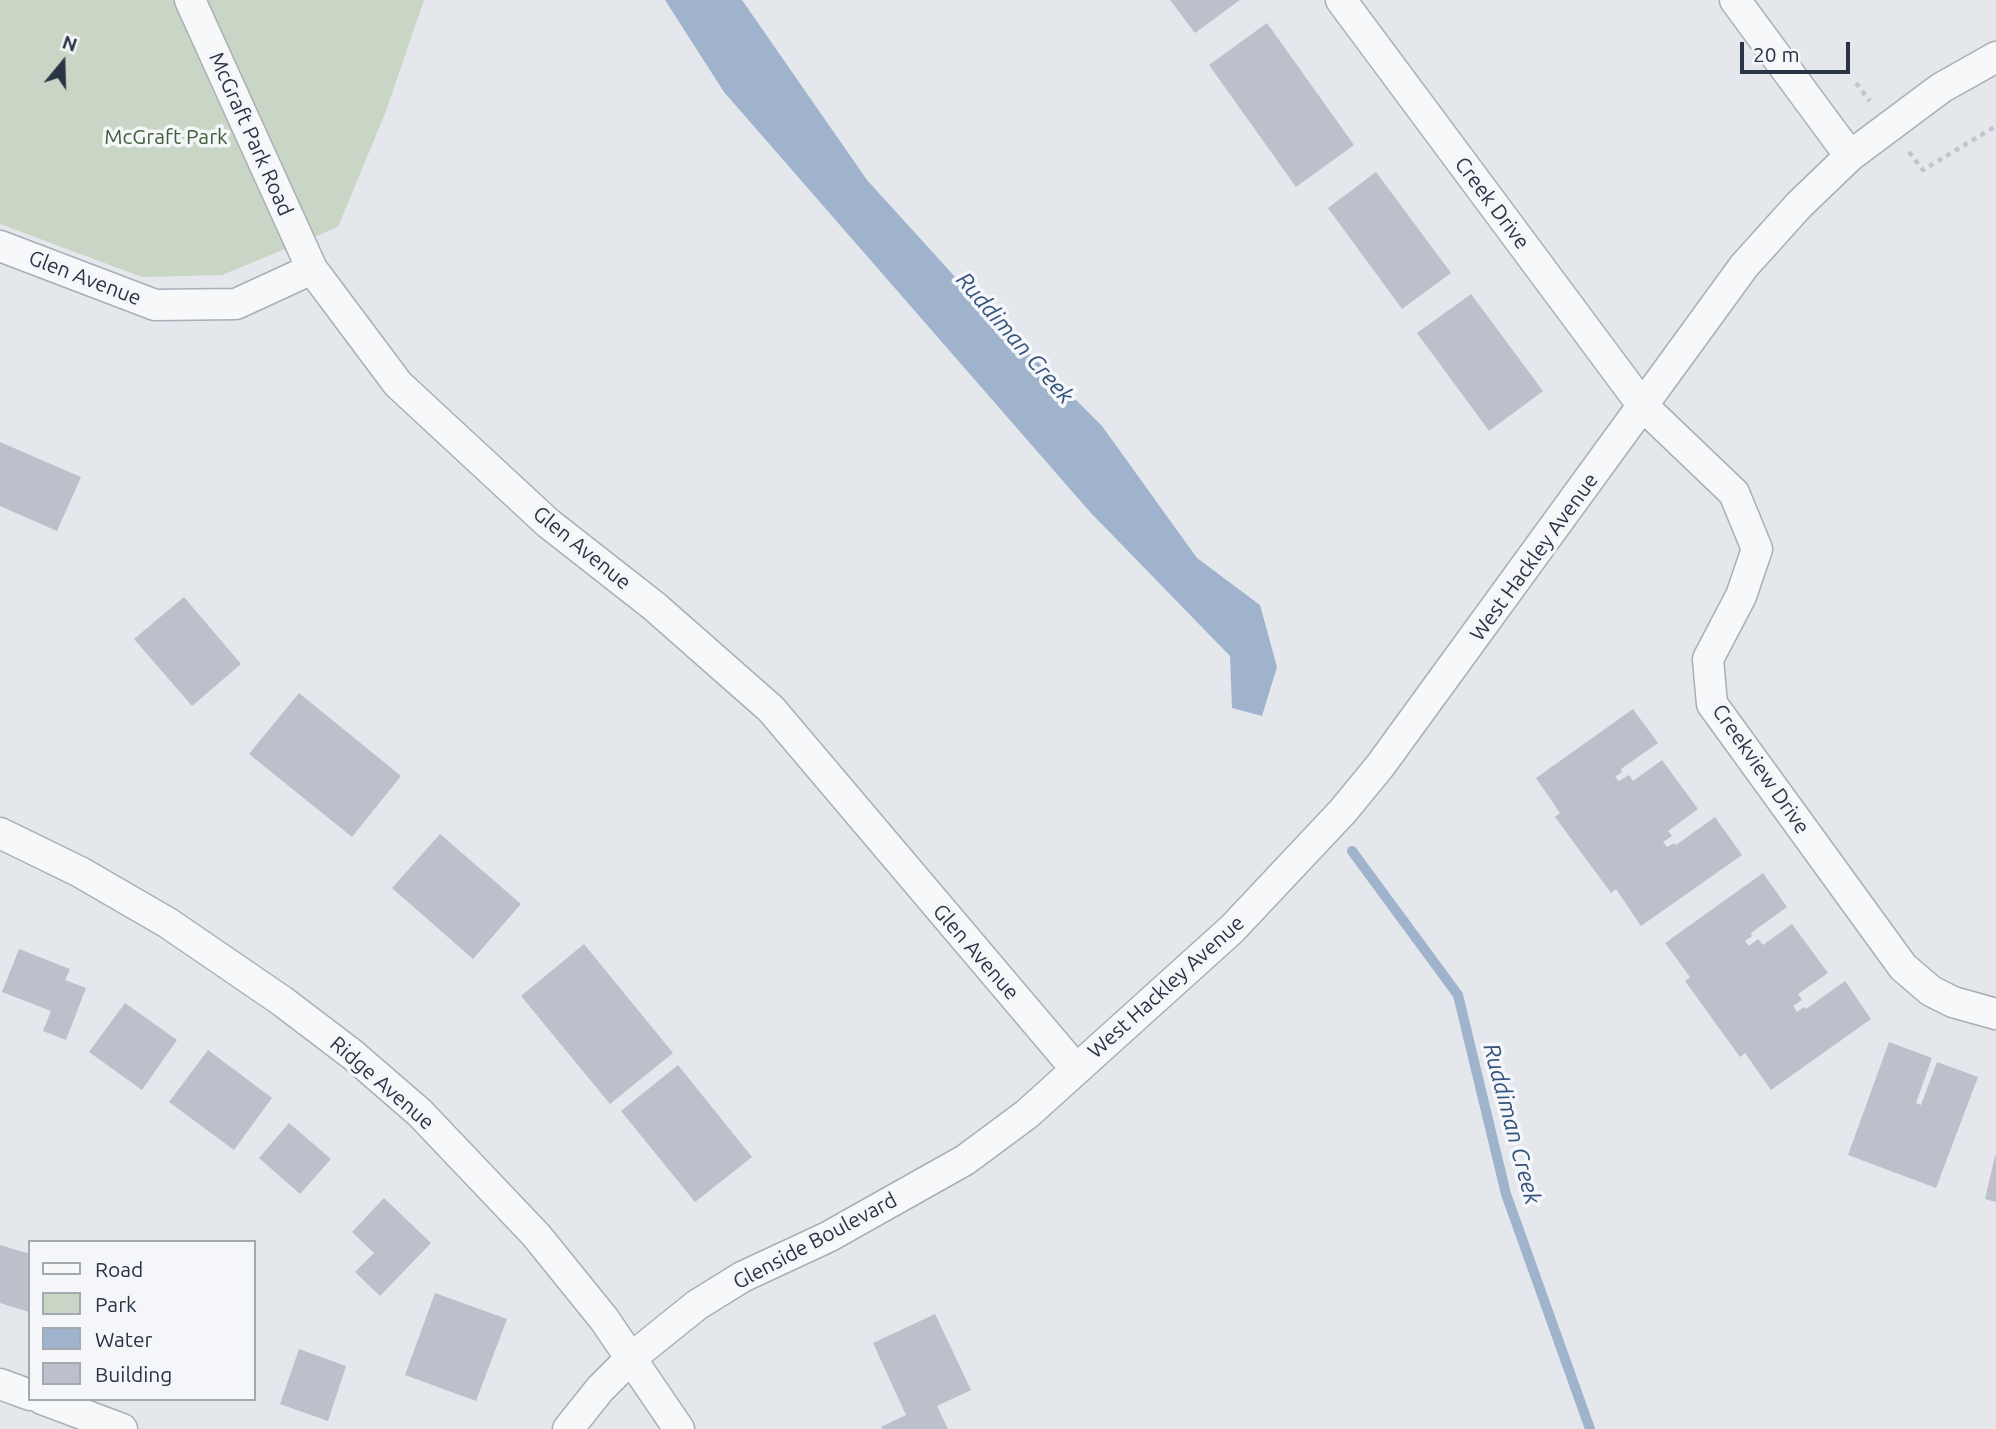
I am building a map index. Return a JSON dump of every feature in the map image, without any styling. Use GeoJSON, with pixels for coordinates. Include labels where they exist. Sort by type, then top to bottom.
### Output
{"type":"FeatureCollection","features":[{"type":"Feature","properties":{"kind":"street","name":"McGraft Park Road"},"geometry":{"type":"LineString","coordinates":[[190,0],[312,269]]}},
{"type":"Feature","properties":{"kind":"street","name":"Creek Drive"},"geometry":{"type":"LineString","coordinates":[[1341,0],[1643,406]]}},
{"type":"Feature","properties":{"kind":"street"},"geometry":{"type":"LineString","coordinates":[[1735,0],[1850,156]]}},
{"type":"Feature","properties":{"kind":"street","name":"West Hackley Avenue"},"geometry":{"type":"LineString","coordinates":[[1076,1069],[1232,929],[1343,811],[1413,723],[1744,266],[1799,205],[1850,156],[1941,88],[1996,57]]}},
{"type":"Feature","properties":{"kind":"street","name":"Glen Avenue"},"geometry":{"type":"LineString","coordinates":[[0,246],[155,305],[236,303],[312,269],[398,384],[548,523],[654,606],[771,709],[1076,1069]]}},
{"type":"Feature","properties":{"kind":"street","name":"Creekview Drive"},"geometry":{"type":"LineString","coordinates":[[1643,406],[1734,493],[1758,549],[1741,596],[1707,659],[1712,704],[1903,967],[1931,991],[1953,1002],[1996,1014]]}},
{"type":"Feature","properties":{"kind":"street","name":"Ridge Avenue"},"geometry":{"type":"LineString","coordinates":[[0,833],[80,872],[168,923],[282,1001],[353,1055],[420,1113],[536,1235],[604,1319],[679,1429]]}},
{"type":"Feature","properties":{"kind":"street","name":"Glenside Boulevard"},"geometry":{"type":"LineString","coordinates":[[568,1429],[600,1389],[631,1358],[697,1306],[742,1277],[828,1237],[965,1160],[1027,1114],[1076,1069]]}},
{"type":"Feature","properties":{"kind":"street"},"geometry":{"type":"LineString","coordinates":[[0,1384],[28,1394]]}},
{"type":"Feature","properties":{"kind":"street"},"geometry":{"type":"LineString","coordinates":[[47,1401],[122,1429]]}},
{"type":"Feature","properties":{"kind":"green space","name":"McGraft Park"},"geometry":{"type":"Polygon","coordinates":[[[0,0],[424,0],[386,111],[338,227],[222,275],[142,277],[0,224],[0,0]]]}},
{"type":"Feature","properties":{"kind":"water"},"geometry":{"type":"Polygon","coordinates":[[[665,0],[742,0],[867,180],[976,300],[1102,426],[1197,558],[1260,605],[1277,667],[1262,716],[1232,708],[1230,656],[1090,512],[724,92],[665,0]]]}},
{"type":"Feature","properties":{"kind":"building"},"geometry":{"type":"Polygon","coordinates":[[[1170,0],[1240,0],[1195,33],[1170,0]]]}},
{"type":"Feature","properties":{"kind":"building"},"geometry":{"type":"Polygon","coordinates":[[[1267,23],[1354,145],[1296,187],[1209,65],[1267,23]]]}},
{"type":"Feature","properties":{"kind":"building"},"geometry":{"type":"Polygon","coordinates":[[[1376,172],[1451,273],[1402,309],[1328,208],[1376,172]]]}},
{"type":"Feature","properties":{"kind":"building"},"geometry":{"type":"Polygon","coordinates":[[[1471,294],[1543,391],[1489,431],[1417,333],[1471,294]]]}},
{"type":"Feature","properties":{"kind":"building"},"geometry":{"type":"Polygon","coordinates":[[[0,442],[81,477],[57,531],[0,506],[0,442]]]}},
{"type":"Feature","properties":{"kind":"building"},"geometry":{"type":"Polygon","coordinates":[[[184,597],[241,664],[192,706],[134,639],[184,597]]]}},
{"type":"Feature","properties":{"kind":"building"},"geometry":{"type":"Polygon","coordinates":[[[299,693],[401,776],[352,837],[249,754],[299,693]]]}},
{"type":"Feature","properties":{"kind":"building"},"geometry":{"type":"Polygon","coordinates":[[[1633,709],[1658,743],[1621,769],[1622,772],[1615,777],[1619,781],[1629,775],[1633,781],[1662,760],[1698,809],[1668,831],[1672,836],[1663,842],[1667,847],[1674,843],[1676,845],[1715,817],[1742,855],[1641,926],[1616,889],[1611,893],[1555,817],[1560,813],[1536,778],[1633,709]]]}},
{"type":"Feature","properties":{"kind":"building"},"geometry":{"type":"Polygon","coordinates":[[[440,834],[521,904],[473,959],[392,888],[440,834]]]}},
{"type":"Feature","properties":{"kind":"building"},"geometry":{"type":"Polygon","coordinates":[[[1763,873],[1787,907],[1751,933],[1752,936],[1745,941],[1749,946],[1758,939],[1763,945],[1792,924],[1828,973],[1798,994],[1802,1000],[1793,1006],[1797,1012],[1804,1007],[1806,1009],[1845,981],[1871,1019],[1771,1090],[1745,1053],[1740,1057],[1685,981],[1690,977],[1665,943],[1763,873]]]}},
{"type":"Feature","properties":{"kind":"building"},"geometry":{"type":"Polygon","coordinates":[[[584,944],[673,1053],[610,1104],[521,996],[584,944]]]}},
{"type":"Feature","properties":{"kind":"building"},"geometry":{"type":"Polygon","coordinates":[[[19,949],[70,969],[65,980],[86,988],[66,1040],[43,1031],[51,1011],[2,992],[19,949]]]}},
{"type":"Feature","properties":{"kind":"building"},"geometry":{"type":"Polygon","coordinates":[[[125,1003],[177,1040],[142,1090],[89,1052],[125,1003]]]}},
{"type":"Feature","properties":{"kind":"building"},"geometry":{"type":"Polygon","coordinates":[[[1889,1042],[1932,1058],[1916,1103],[1921,1105],[1937,1062],[1978,1077],[1936,1188],[1848,1155],[1889,1042]]]}},
{"type":"Feature","properties":{"kind":"building"},"geometry":{"type":"Polygon","coordinates":[[[208,1050],[272,1098],[234,1150],[169,1102],[208,1050]]]}},
{"type":"Feature","properties":{"kind":"building"},"geometry":{"type":"Polygon","coordinates":[[[678,1065],[752,1157],[695,1202],[621,1111],[678,1065]]]}},
{"type":"Feature","properties":{"kind":"building"},"geometry":{"type":"Polygon","coordinates":[[[289,1123],[331,1159],[300,1194],[259,1158],[289,1123]]]}},
{"type":"Feature","properties":{"kind":"building"},"geometry":{"type":"Polygon","coordinates":[[[1996,1156],[1996,1202],[1985,1199],[1996,1156]]]}},
{"type":"Feature","properties":{"kind":"building"},"geometry":{"type":"Polygon","coordinates":[[[384,1198],[431,1243],[380,1296],[355,1272],[374,1253],[352,1232],[384,1198]]]}},
{"type":"Feature","properties":{"kind":"building"},"geometry":{"type":"Polygon","coordinates":[[[0,1245],[28,1253],[28,1312],[0,1303],[0,1245]]]}},
{"type":"Feature","properties":{"kind":"building"},"geometry":{"type":"Polygon","coordinates":[[[435,1293],[507,1319],[476,1401],[405,1375],[435,1293]]]}},
{"type":"Feature","properties":{"kind":"building"},"geometry":{"type":"Polygon","coordinates":[[[935,1314],[971,1390],[937,1406],[948,1429],[882,1429],[881,1427],[906,1415],[873,1343],[935,1314]]]}},
{"type":"Feature","properties":{"kind":"building"},"geometry":{"type":"Polygon","coordinates":[[[299,1349],[346,1366],[328,1421],[280,1404],[299,1349]]]}},
{"type":"Feature","properties":{"kind":"waterway","name":"Ruddiman Creek"},"geometry":{"type":"LineString","coordinates":[[1352,851],[1458,995],[1506,1194],[1590,1429]]}}]}
